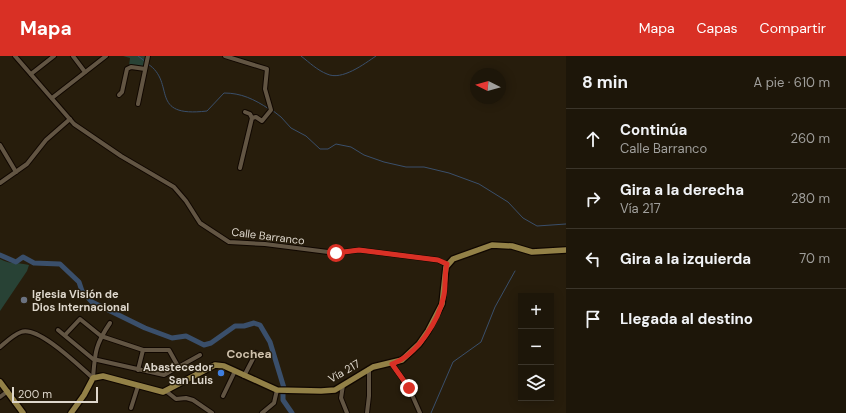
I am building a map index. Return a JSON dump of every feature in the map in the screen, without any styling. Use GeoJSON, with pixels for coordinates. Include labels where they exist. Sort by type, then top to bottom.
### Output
{"type":"FeatureCollection","features":[{"type":"Feature","properties":{"kind":"main road"},"geometry":{"type":"LineString","coordinates":[[447,264],[457,257],[488,246],[512,246],[532,252],[566,250]]}},
{"type":"Feature","properties":{"kind":"main road","name":"Vía 217"},"geometry":{"type":"LineString","coordinates":[[166,391],[215,365],[224,366],[277,390],[329,391],[335,390],[380,364],[392,364],[402,360],[428,331],[442,304],[447,264]]}},
{"type":"Feature","properties":{"kind":"main road"},"geometry":{"type":"LineString","coordinates":[[71,413],[84,395],[93,378],[103,376],[138,386],[166,391]]}},
{"type":"Feature","properties":{"kind":"main road"},"geometry":{"type":"LineString","coordinates":[[0,382],[23,413]]}},
{"type":"Feature","properties":{"kind":"street","name":"Calle Barranco"},"geometry":{"type":"LineString","coordinates":[[15,56],[70,119],[80,128],[121,156],[174,187],[186,201],[200,223],[229,242],[265,244],[330,252],[348,253],[359,250],[438,260],[447,264]]}},
{"type":"Feature","properties":{"kind":"street"},"geometry":{"type":"LineString","coordinates":[[31,74],[54,56]]}},
{"type":"Feature","properties":{"kind":"street"},"geometry":{"type":"LineString","coordinates":[[73,56],[85,72]]}},
{"type":"Feature","properties":{"kind":"street"},"geometry":{"type":"LineString","coordinates":[[52,98],[106,56]]}},
{"type":"Feature","properties":{"kind":"street"},"geometry":{"type":"LineString","coordinates":[[138,104],[148,56]]}},
{"type":"Feature","properties":{"kind":"street"},"geometry":{"type":"LineString","coordinates":[[225,56],[267,70],[265,90],[271,110],[262,121],[256,117],[252,118]]}},
{"type":"Feature","properties":{"kind":"street"},"geometry":{"type":"LineString","coordinates":[[119,94],[122,92],[127,69],[131,67],[145,69]]}},
{"type":"Feature","properties":{"kind":"street"},"geometry":{"type":"LineString","coordinates":[[245,112],[250,114],[252,118]]}},
{"type":"Feature","properties":{"kind":"street"},"geometry":{"type":"LineString","coordinates":[[240,168],[252,118]]}},
{"type":"Feature","properties":{"kind":"street"},"geometry":{"type":"LineString","coordinates":[[0,183],[26,164],[46,140],[70,119]]}},
{"type":"Feature","properties":{"kind":"street"},"geometry":{"type":"LineString","coordinates":[[0,145],[16,172]]}},
{"type":"Feature","properties":{"kind":"street"},"geometry":{"type":"LineString","coordinates":[[65,335],[80,319],[101,336],[143,350],[169,350],[179,368]]}},
{"type":"Feature","properties":{"kind":"street"},"geometry":{"type":"LineString","coordinates":[[93,378],[94,359],[101,336],[110,323]]}},
{"type":"Feature","properties":{"kind":"street"},"geometry":{"type":"LineString","coordinates":[[58,330],[94,359],[165,376],[200,355]]}},
{"type":"Feature","properties":{"kind":"street"},"geometry":{"type":"LineString","coordinates":[[0,347],[20,332],[34,333],[46,339],[93,378]]}},
{"type":"Feature","properties":{"kind":"street"},"geometry":{"type":"LineString","coordinates":[[138,370],[143,350]]}},
{"type":"Feature","properties":{"kind":"street"},"geometry":{"type":"LineString","coordinates":[[244,376],[256,353]]}},
{"type":"Feature","properties":{"kind":"street"},"geometry":{"type":"LineString","coordinates":[[392,364],[409,388],[420,413]]}},
{"type":"Feature","properties":{"kind":"street"},"geometry":{"type":"LineString","coordinates":[[367,413],[370,396],[369,369]]}},
{"type":"Feature","properties":{"kind":"street"},"geometry":{"type":"LineString","coordinates":[[223,396],[235,371]]}},
{"type":"Feature","properties":{"kind":"street"},"geometry":{"type":"LineString","coordinates":[[343,384],[341,398],[347,413]]}},
{"type":"Feature","properties":{"kind":"street"},"geometry":{"type":"LineString","coordinates":[[131,408],[138,386]]}},
{"type":"Feature","properties":{"kind":"street"},"geometry":{"type":"LineString","coordinates":[[262,413],[274,403],[277,390]]}},
{"type":"Feature","properties":{"kind":"street"},"geometry":{"type":"LineString","coordinates":[[0,398],[8,391]]}},
{"type":"Feature","properties":{"kind":"street"},"geometry":{"type":"LineString","coordinates":[[166,391],[176,399],[193,400],[212,413]]}},
{"type":"Feature","properties":{"kind":"green space"},"geometry":{"type":"Polygon","coordinates":[[[123,56],[147,56],[144,67],[129,66],[130,58],[123,56]]]}},
{"type":"Feature","properties":{"kind":"green space"},"geometry":{"type":"Polygon","coordinates":[[[0,259],[7,262],[29,265],[27,271],[0,311],[0,259]]]}},
{"type":"Feature","properties":{"kind":"waterway"},"geometry":{"type":"LineString","coordinates":[[138,56],[146,62]]}},
{"type":"Feature","properties":{"kind":"waterway"},"geometry":{"type":"LineString","coordinates":[[301,56],[320,70],[333,76],[353,71],[376,56]]}},
{"type":"Feature","properties":{"kind":"waterway"},"geometry":{"type":"LineString","coordinates":[[148,64],[161,80],[166,97],[170,104],[177,109],[188,112],[207,111],[224,93],[247,97],[269,109]]}},
{"type":"Feature","properties":{"kind":"waterway"},"geometry":{"type":"LineString","coordinates":[[272,110],[291,128],[306,136],[320,149],[328,149],[336,144],[351,147],[364,155],[384,162],[406,167],[424,167],[449,173],[479,184],[508,202],[523,218],[537,226],[566,224]]}},
{"type":"Feature","properties":{"kind":"waterway"},"geometry":{"type":"LineString","coordinates":[[0,255],[16,262],[23,257],[34,263],[60,264],[79,282],[82,291],[92,302],[145,328],[172,338],[186,336],[204,345],[211,343],[235,326],[244,326],[254,323],[260,325],[270,342],[284,388]]}},
{"type":"Feature","properties":{"kind":"waterway"},"geometry":{"type":"LineString","coordinates":[[431,413],[453,362],[481,342],[495,307],[515,271]]}},
{"type":"Feature","properties":{"kind":"waterway"},"geometry":{"type":"LineString","coordinates":[[283,392],[283,400],[292,413]]}},
{"type":"Feature","properties":{"kind":"place","name":"Iglesia Visión de Dios Internacional"},"geometry":{"type":"Point","coordinates":[24,300]}},
{"type":"Feature","properties":{"kind":"place","name":"Abastecedor San Luis"},"geometry":{"type":"Point","coordinates":[221,373]}},
{"type":"Feature","properties":{"kind":"district","name":"Cochea"},"geometry":{"type":"Point","coordinates":[249,354]}},
{"type":"Feature","properties":{"kind":"route"},"geometry":{"type":"LineString","coordinates":[[336,253],[348,253],[354,250],[359,250],[438,260],[447,264],[442,304],[428,331],[408,355],[402,360],[392,364],[409,388]]}}]}
